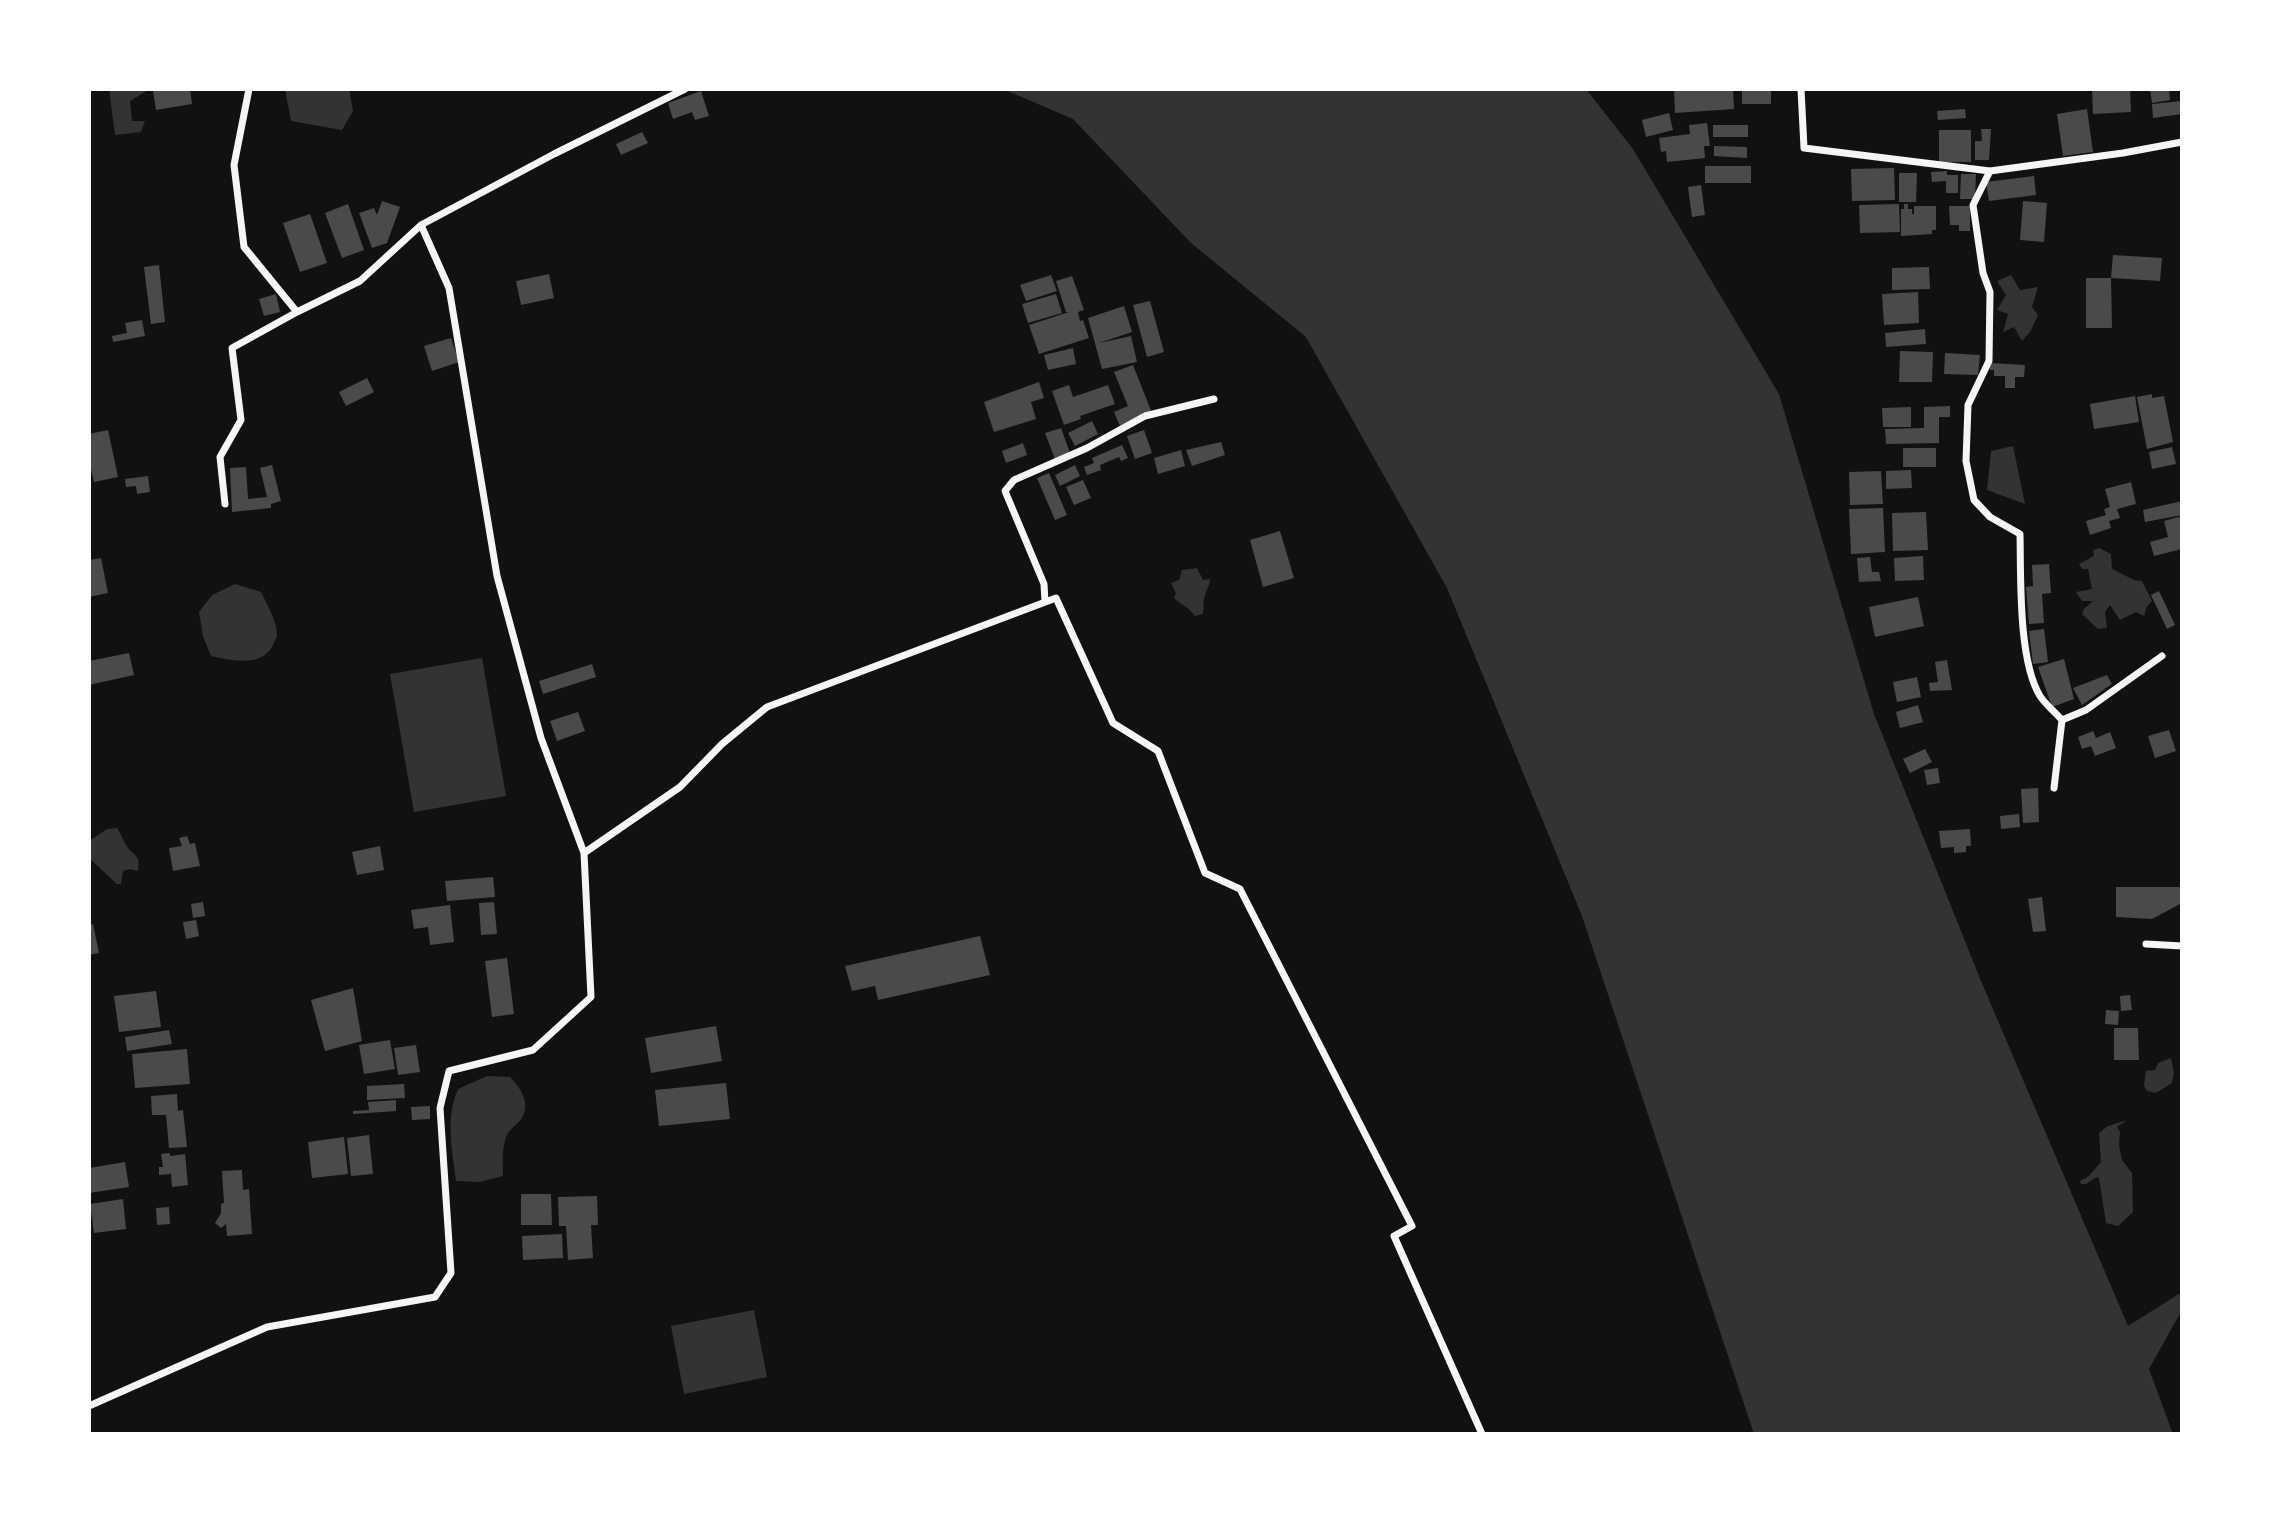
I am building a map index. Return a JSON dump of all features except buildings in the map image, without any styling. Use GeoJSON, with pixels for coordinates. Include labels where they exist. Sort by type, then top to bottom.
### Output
{"type":"FeatureCollection","features":[{"type":"Feature","properties":{"kind":"street"},"geometry":{"type":"LineString","coordinates":[[249,89],[234,165],[244,247],[297,312]]}},
{"type":"Feature","properties":{"kind":"street"},"geometry":{"type":"LineString","coordinates":[[225,504],[220,457],[241,420],[232,348],[360,281],[421,225],[554,154],[685,89]]}},
{"type":"Feature","properties":{"kind":"street"},"geometry":{"type":"LineString","coordinates":[[1801,89],[1804,148],[1990,172],[2182,142]]}},
{"type":"Feature","properties":{"kind":"street"},"geometry":{"type":"LineString","coordinates":[[1990,172],[1973,205],[1983,273],[1990,292],[1989,361],[1968,405],[1966,461],[1974,500],[1990,517],[2020,534],[2027,661],[2039,695],[2062,720],[2054,788]]}},
{"type":"Feature","properties":{"kind":"street"},"geometry":{"type":"LineString","coordinates":[[89,1406],[267,1327],[435,1297],[451,1273],[440,1108],[449,1071],[534,1050],[591,998],[584,853],[541,738],[497,576],[449,288],[421,225]]}},
{"type":"Feature","properties":{"kind":"street"},"geometry":{"type":"LineString","coordinates":[[1045,602],[1044,584],[1005,491],[1014,480],[1087,448],[1145,416],[1214,399]]}},
{"type":"Feature","properties":{"kind":"street"},"geometry":{"type":"LineString","coordinates":[[584,853],[680,787],[722,744],[767,707],[1056,598],[1113,723],[1158,751],[1205,873],[1240,889],[1412,1226],[1394,1236],[1482,1434]]}},
{"type":"Feature","properties":{"kind":"street"},"geometry":{"type":"LineString","coordinates":[[2062,720],[2086,710],[2162,656]]}},
{"type":"Feature","properties":{"kind":"street"},"geometry":{"type":"LineString","coordinates":[[2146,944],[2182,946]]}},
{"type":"Feature","properties":{"kind":"shaded area"},"geometry":{"type":"Polygon","coordinates":[[[109,89],[145,89],[145,92],[130,101],[132,121],[145,121],[141,132],[115,135],[109,89]]]}},
{"type":"Feature","properties":{"kind":"shaded area"},"geometry":{"type":"Polygon","coordinates":[[[285,89],[349,89],[353,111],[342,130],[291,121],[285,89]]]}},
{"type":"Feature","properties":{"kind":"shaded area"},"geometry":{"type":"Polygon","coordinates":[[[1003,89],[1586,89],[1633,149],[1779,394],[1874,714],[1981,981],[2128,1326],[2182,1292],[2182,1310],[2149,1369],[2173,1434],[1754,1434],[1582,916],[1447,588],[1306,337],[1191,243],[1073,119],[1003,89]]]}},
{"type":"Feature","properties":{"kind":"shaded area"},"geometry":{"type":"Polygon","coordinates":[[[2011,275],[2020,290],[2038,287],[2032,307],[2038,315],[2022,341],[2014,327],[2003,332],[2008,314],[1997,310],[2006,295],[1997,281],[2011,275]]]}},
{"type":"Feature","properties":{"kind":"shaded area"},"geometry":{"type":"Polygon","coordinates":[[[2013,446],[2025,504],[1987,490],[1991,451],[2013,446]]]}},
{"type":"Feature","properties":{"kind":"shaded area"},"geometry":{"type":"Polygon","coordinates":[[[2099,548],[2111,554],[2112,569],[2142,581],[2152,601],[2144,616],[2136,612],[2120,620],[2110,605],[2105,612],[2107,628],[2098,629],[2082,614],[2093,601],[2082,601],[2076,592],[2092,589],[2088,569],[2082,569],[2079,564],[2094,556],[2093,550],[2099,548]]]}},
{"type":"Feature","properties":{"kind":"shaded area"},"geometry":{"type":"Polygon","coordinates":[[[1197,568],[1203,580],[1210,579],[1203,614],[1195,616],[1174,598],[1176,593],[1171,583],[1179,580],[1182,570],[1197,568]]]}},
{"type":"Feature","properties":{"kind":"shaded area"},"geometry":{"type":"Polygon","coordinates":[[[235,584],[261,592],[276,625],[277,636],[273,645],[268,652],[254,660],[211,656],[203,636],[199,612],[212,595],[235,584]]]}},
{"type":"Feature","properties":{"kind":"shaded area"},"geometry":{"type":"Polygon","coordinates":[[[482,658],[506,796],[414,812],[390,674],[482,658]]]}},
{"type":"Feature","properties":{"kind":"shaded area"},"geometry":{"type":"Polygon","coordinates":[[[117,828],[138,861],[138,871],[123,871],[121,884],[117,884],[89,858],[89,841],[107,829],[117,828]]]}},
{"type":"Feature","properties":{"kind":"shaded area"},"geometry":{"type":"Polygon","coordinates":[[[2171,1058],[2174,1072],[2172,1083],[2156,1093],[2147,1091],[2144,1086],[2146,1071],[2155,1070],[2158,1063],[2171,1058]]]}},
{"type":"Feature","properties":{"kind":"shaded area"},"geometry":{"type":"Polygon","coordinates":[[[487,1076],[510,1077],[523,1095],[525,1111],[504,1143],[503,1176],[479,1182],[456,1181],[451,1134],[454,1100],[458,1089],[487,1076]]]}},
{"type":"Feature","properties":{"kind":"shaded area"},"geometry":{"type":"Polygon","coordinates":[[[2127,1120],[2117,1127],[2120,1132],[2122,1160],[2132,1173],[2133,1212],[2118,1226],[2106,1223],[2099,1178],[2086,1184],[2081,1184],[2080,1181],[2089,1176],[2101,1162],[2099,1133],[2108,1126],[2127,1120]]]}},
{"type":"Feature","properties":{"kind":"shaded area"},"geometry":{"type":"Polygon","coordinates":[[[754,1310],[767,1377],[684,1394],[671,1326],[754,1310]]]}}]}
